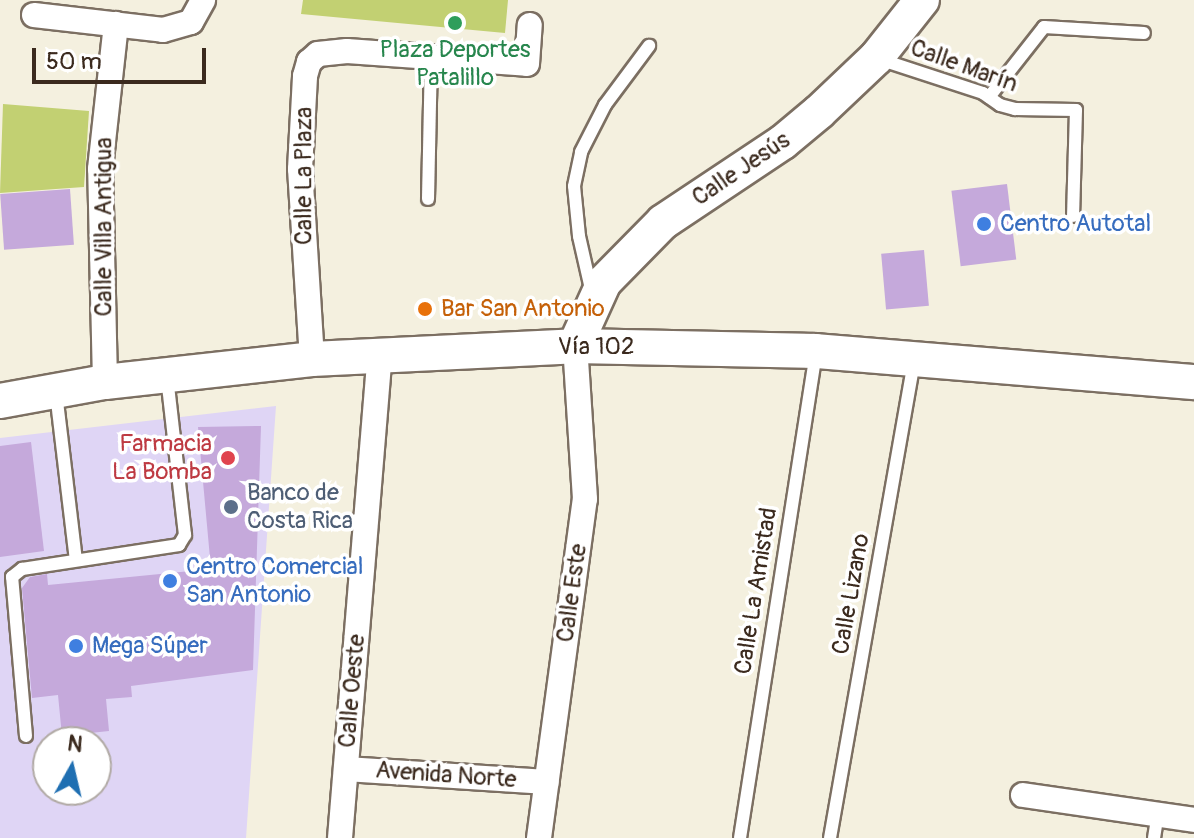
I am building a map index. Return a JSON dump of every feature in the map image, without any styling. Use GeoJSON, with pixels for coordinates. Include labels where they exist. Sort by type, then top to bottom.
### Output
{"type":"FeatureCollection","features":[{"type":"Feature","properties":{"kind":"main road","name":"Calle Jesús"},"geometry":{"type":"LineString","coordinates":[[575,346],[604,282],[663,222],[783,142],[876,58],[922,0]]}},
{"type":"Feature","properties":{"kind":"main road","name":"Vía 102"},"geometry":{"type":"LineString","coordinates":[[0,401],[105,382],[312,359],[380,353],[575,346],[816,351],[1194,382]]}},
{"type":"Feature","properties":{"kind":"street"},"geometry":{"type":"LineString","coordinates":[[34,15],[163,30],[179,28],[191,22],[203,0]]}},
{"type":"Feature","properties":{"kind":"street","name":"Calle Villa Antigua"},"geometry":{"type":"LineString","coordinates":[[105,382],[100,169],[116,24]]}},
{"type":"Feature","properties":{"kind":"street","name":"Calle La Plaza"},"geometry":{"type":"LineString","coordinates":[[312,359],[300,169],[305,76],[309,62],[330,51],[527,64],[530,25]]}},
{"type":"Feature","properties":{"kind":"street","name":"Calle Este"},"geometry":{"type":"LineString","coordinates":[[539,838],[585,499],[575,346]]}},
{"type":"Feature","properties":{"kind":"street","name":"Calle Oeste"},"geometry":{"type":"LineString","coordinates":[[340,838],[380,353]]}},
{"type":"Feature","properties":{"kind":"street","name":"Avenida Norte"},"geometry":{"type":"LineString","coordinates":[[346,769],[547,782]]}},
{"type":"Feature","properties":{"kind":"street"},"geometry":{"type":"LineString","coordinates":[[1023,795],[1156,826],[1194,820]]}},
{"type":"Feature","properties":{"kind":"lane"},"geometry":{"type":"LineString","coordinates":[[989,97],[1044,27],[1144,33]]}},
{"type":"Feature","properties":{"kind":"lane"},"geometry":{"type":"LineString","coordinates":[[594,304],[577,223],[574,186],[581,152],[605,105],[649,46]]}},
{"type":"Feature","properties":{"kind":"lane"},"geometry":{"type":"LineString","coordinates":[[428,199],[431,57]]}},
{"type":"Feature","properties":{"kind":"lane","name":"Calle Marín"},"geometry":{"type":"LineString","coordinates":[[876,58],[1015,109],[1076,110],[1073,216]]}},
{"type":"Feature","properties":{"kind":"lane","name":"Calle La Amistad"},"geometry":{"type":"LineString","coordinates":[[740,838],[816,351]]}},
{"type":"Feature","properties":{"kind":"lane","name":"Calle Lizano"},"geometry":{"type":"LineString","coordinates":[[830,838],[915,357]]}},
{"type":"Feature","properties":{"kind":"lane"},"geometry":{"type":"LineString","coordinates":[[26,736],[12,577],[22,569],[179,545],[185,535],[167,375]]}},
{"type":"Feature","properties":{"kind":"lane"},"geometry":{"type":"LineString","coordinates":[[55,390],[76,560]]}},
{"type":"Feature","properties":{"kind":"shaded area"},"geometry":{"type":"Polygon","coordinates":[[[276,406],[246,838],[0,838],[0,438],[276,406]]]}},
{"type":"Feature","properties":{"kind":"green space","name":"Plaza Deportes Patalillo"},"geometry":{"type":"Polygon","coordinates":[[[303,0],[508,0],[505,33],[301,14],[303,0]]]}},
{"type":"Feature","properties":{"kind":"green space"},"geometry":{"type":"Polygon","coordinates":[[[3,104],[89,111],[84,187],[0,193],[3,104]]]}},
{"type":"Feature","properties":{"kind":"building","name":"Centro Autotal"},"geometry":{"type":"Polygon","coordinates":[[[1007,184],[1016,259],[961,266],[951,191],[1007,184]]]}},
{"type":"Feature","properties":{"kind":"building"},"geometry":{"type":"Polygon","coordinates":[[[70,189],[74,245],[4,250],[0,194],[70,189]]]}},
{"type":"Feature","properties":{"kind":"building"},"geometry":{"type":"Polygon","coordinates":[[[924,250],[929,306],[886,310],[881,254],[924,250]]]}},
{"type":"Feature","properties":{"kind":"building","name":"Centro Comercial San Antonio"},"geometry":{"type":"Polygon","coordinates":[[[261,426],[253,670],[131,686],[132,697],[106,699],[109,726],[61,726],[58,695],[32,698],[22,588],[30,577],[47,574],[48,585],[211,569],[198,427],[261,426]]]}},
{"type":"Feature","properties":{"kind":"building"},"geometry":{"type":"Polygon","coordinates":[[[31,442],[44,551],[0,557],[0,446],[31,442]]]}},
{"type":"Feature","properties":{"kind":"place","name":"Plaza Deportes Patalillo"},"geometry":{"type":"Point","coordinates":[455,23]}},
{"type":"Feature","properties":{"kind":"place","name":"Centro Autotal"},"geometry":{"type":"Point","coordinates":[984,224]}},
{"type":"Feature","properties":{"kind":"place","name":"Bar San Antonio"},"geometry":{"type":"Point","coordinates":[425,309]}},
{"type":"Feature","properties":{"kind":"place","name":"Farmacia La Bomba"},"geometry":{"type":"Point","coordinates":[228,458]}},
{"type":"Feature","properties":{"kind":"place","name":"Banco de Costa Rica"},"geometry":{"type":"Point","coordinates":[231,507]}},
{"type":"Feature","properties":{"kind":"place","name":"Centro Comercial San Antonio"},"geometry":{"type":"Point","coordinates":[170,581]}},
{"type":"Feature","properties":{"kind":"place","name":"Mega Súper"},"geometry":{"type":"Point","coordinates":[76,646]}}]}
